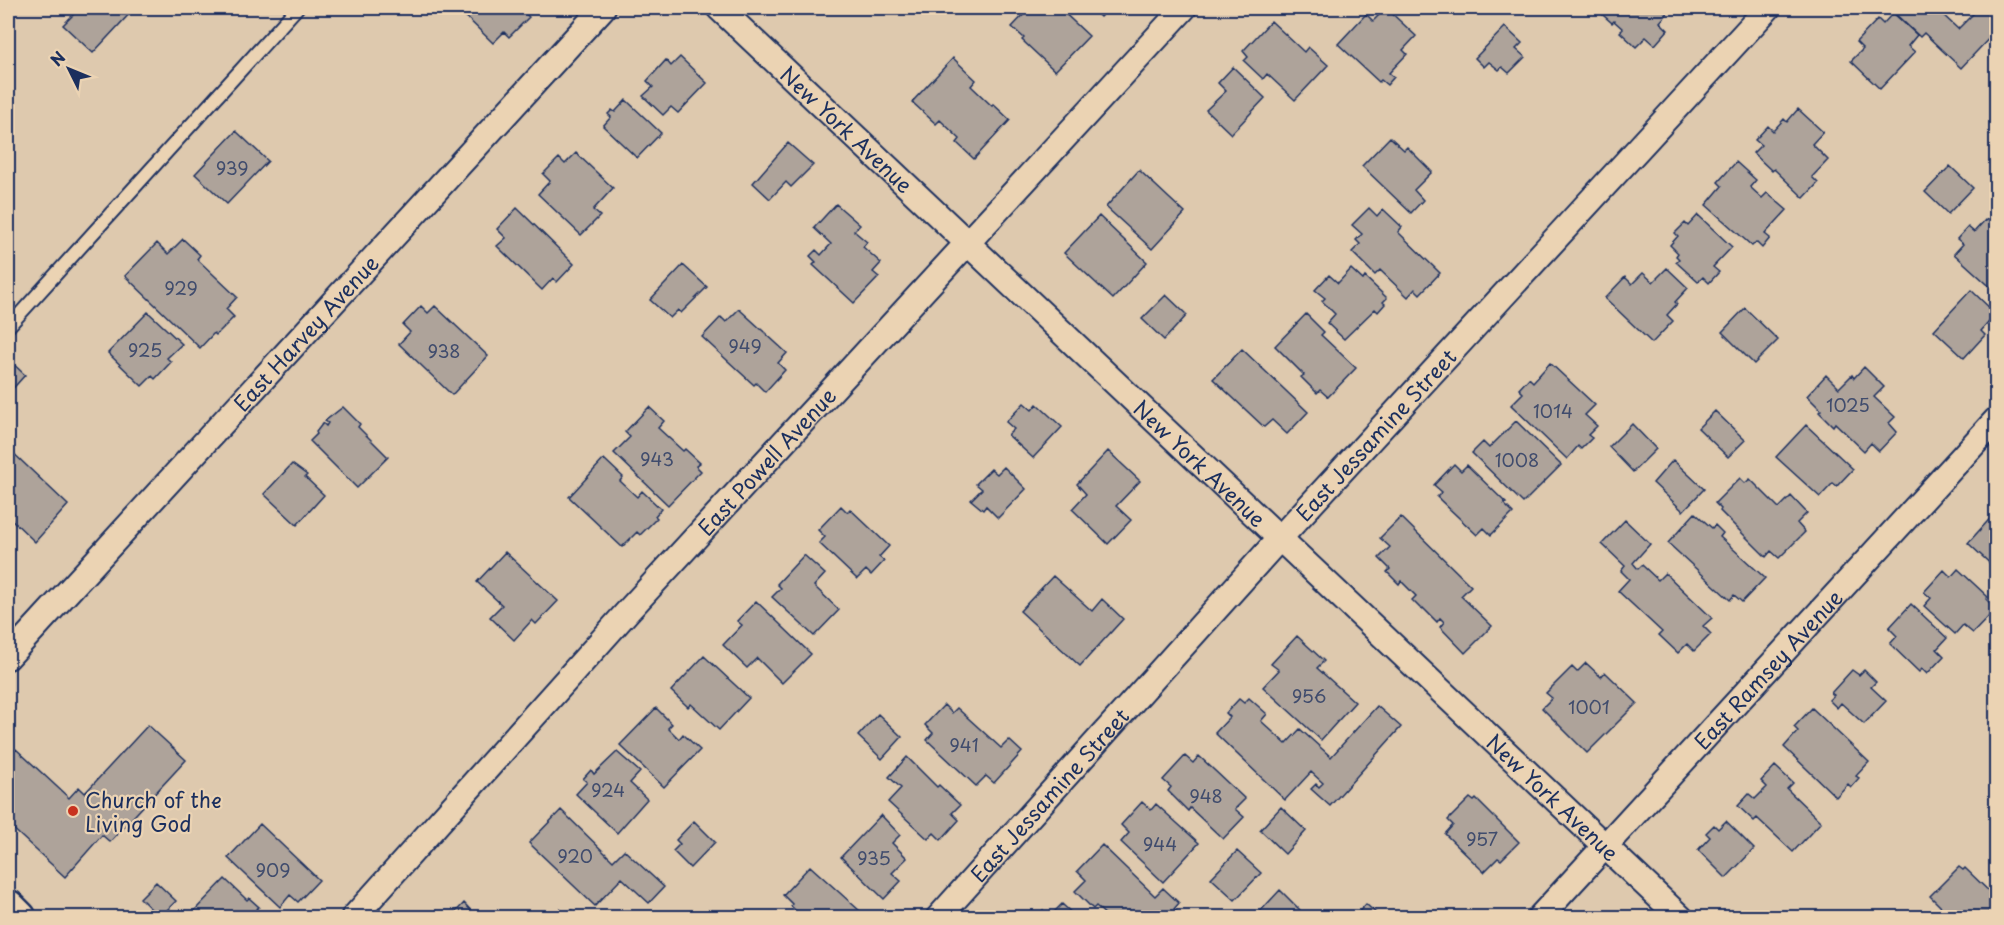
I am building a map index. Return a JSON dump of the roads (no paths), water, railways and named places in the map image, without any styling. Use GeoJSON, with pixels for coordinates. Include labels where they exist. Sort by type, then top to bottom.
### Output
{"type":"FeatureCollection","features":[{"type":"Feature","properties":{"kind":"street","name":"East Harvey Avenue"},"geometry":{"type":"LineString","coordinates":[[8,657],[603,8]]}},
{"type":"Feature","properties":{"kind":"street","name":"New York Avenue"},"geometry":{"type":"LineString","coordinates":[[719,8],[1681,918]]}},
{"type":"Feature","properties":{"kind":"street","name":"East Powell Avenue"},"geometry":{"type":"LineString","coordinates":[[352,918],[628,611],[1184,8]]}},
{"type":"Feature","properties":{"kind":"street","name":"East Jessamine Street"},"geometry":{"type":"LineString","coordinates":[[938,918],[1279,539],[1768,8]]}},
{"type":"Feature","properties":{"kind":"street","name":"East Ramsey Avenue"},"geometry":{"type":"LineString","coordinates":[[1539,918],[1996,420]]}},
{"type":"Feature","properties":{"kind":"street"},"geometry":{"type":"LineString","coordinates":[[8,906],[19,918]]}},
{"type":"Feature","properties":{"kind":"lane"},"geometry":{"type":"LineString","coordinates":[[8,327],[297,8]]}},
{"type":"Feature","properties":{"kind":"place","name":"Church of the Living God"},"geometry":{"type":"Point","coordinates":[73,811]}}]}
